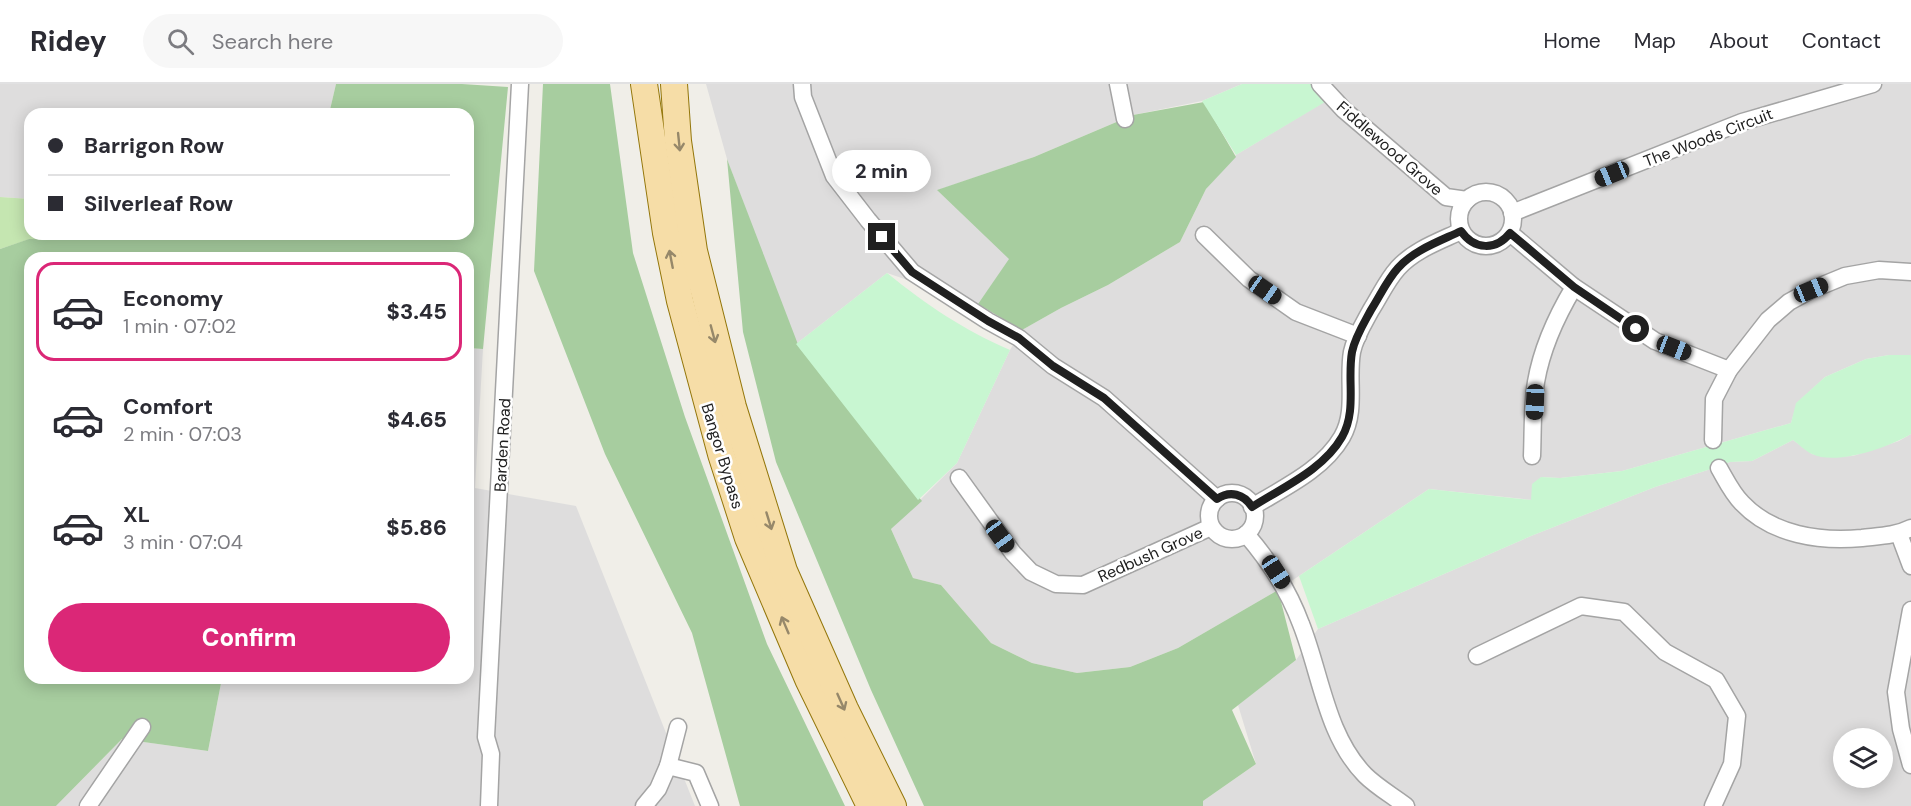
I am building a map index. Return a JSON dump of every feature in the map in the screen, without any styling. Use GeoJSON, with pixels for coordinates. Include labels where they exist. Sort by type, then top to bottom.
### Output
{"type":"FeatureCollection","features":[{"type":"Feature","properties":{"kind":"main road","name":"Bangor Bypass"},"geometry":{"type":"LineString","coordinates":[[644,84],[654,158],[678,290],[724,464],[748,538],[798,657],[870,806]]}},
{"type":"Feature","properties":{"kind":"main road","name":"Bangor Bypass"},"geometry":{"type":"LineString","coordinates":[[674,84],[678,141],[694,251],[733,407],[784,571],[845,709],[893,806]]}},
{"type":"Feature","properties":{"kind":"street","name":"Barden Road"},"geometry":{"type":"LineString","coordinates":[[489,806],[491,754],[486,738],[520,84]]}},
{"type":"Feature","properties":{"kind":"street"},"geometry":{"type":"LineString","coordinates":[[802,84],[802,97],[834,176],[912,272],[988,321],[1019,338],[1053,366],[1104,398],[1217,499]]}},
{"type":"Feature","properties":{"kind":"street"},"geometry":{"type":"LineString","coordinates":[[1118,84],[1125,119]]}},
{"type":"Feature","properties":{"kind":"street","name":"Fiddlewood Grove"},"geometry":{"type":"LineString","coordinates":[[1320,84],[1344,111],[1446,197],[1467,200]]}},
{"type":"Feature","properties":{"kind":"street","name":"The Woods Circuit"},"geometry":{"type":"LineString","coordinates":[[1512,213],[1742,122],[1873,84]]}},
{"type":"Feature","properties":{"kind":"street"},"geometry":{"type":"LineString","coordinates":[[1490,192],[1504,199],[1512,213],[1510,233],[1498,244],[1481,246],[1473,243],[1461,231],[1459,215],[1467,200],[1474,195],[1490,192]]}},
{"type":"Feature","properties":{"kind":"street"},"geometry":{"type":"LineString","coordinates":[[1252,507],[1316,467],[1332,452],[1343,435],[1350,414],[1352,351],[1388,281],[1399,266],[1417,252],[1461,231]]}},
{"type":"Feature","properties":{"kind":"street"},"geometry":{"type":"LineString","coordinates":[[1510,233],[1574,287],[1655,341],[1729,370]]}},
{"type":"Feature","properties":{"kind":"street"},"geometry":{"type":"LineString","coordinates":[[1204,235],[1249,279],[1296,312],[1358,336]]}},
{"type":"Feature","properties":{"kind":"street"},"geometry":{"type":"LineString","coordinates":[[1713,440],[1714,399],[1729,370],[1768,320],[1789,302],[1845,276],[1879,270],[1911,272]]}},
{"type":"Feature","properties":{"kind":"street"},"geometry":{"type":"LineString","coordinates":[[1532,456],[1536,383],[1544,348],[1557,316],[1574,287]]}},
{"type":"Feature","properties":{"kind":"street"},"geometry":{"type":"LineString","coordinates":[[1719,468],[1742,504],[1762,520],[1779,529],[1798,535],[1844,540],[1905,531],[1911,566]]}},
{"type":"Feature","properties":{"kind":"street","name":"Redbush Grove"},"geometry":{"type":"LineString","coordinates":[[959,478],[1013,553],[1031,572],[1056,584],[1083,585],[1211,526]]}},
{"type":"Feature","properties":{"kind":"street"},"geometry":{"type":"LineString","coordinates":[[1228,494],[1239,495],[1249,502],[1254,521],[1246,534],[1236,539],[1224,538],[1215,531],[1211,526],[1209,512],[1217,499],[1228,494]]}},
{"type":"Feature","properties":{"kind":"street"},"geometry":{"type":"LineString","coordinates":[[1246,534],[1284,584],[1302,625],[1334,727],[1350,756],[1366,776],[1406,806]]}},
{"type":"Feature","properties":{"kind":"street"},"geometry":{"type":"LineString","coordinates":[[1477,656],[1581,606],[1624,612],[1665,652],[1716,680],[1737,716],[1732,764],[1713,806]]}},
{"type":"Feature","properties":{"kind":"street"},"geometry":{"type":"LineString","coordinates":[[1911,610],[1896,692],[1901,729],[1911,765]]}},
{"type":"Feature","properties":{"kind":"street"},"geometry":{"type":"LineString","coordinates":[[88,806],[142,727]]}},
{"type":"Feature","properties":{"kind":"street"},"geometry":{"type":"LineString","coordinates":[[644,806],[658,789],[668,766],[678,727]]}},
{"type":"Feature","properties":{"kind":"street"},"geometry":{"type":"LineString","coordinates":[[668,766],[696,773],[710,806]]}},
{"type":"Feature","properties":{"kind":"shaded area"},"geometry":{"type":"Polygon","coordinates":[[[0,84],[336,84],[330,108],[24,108],[24,199],[0,197],[0,84]]]}},
{"type":"Feature","properties":{"kind":"shaded area"},"geometry":{"type":"Polygon","coordinates":[[[706,84],[1242,84],[1202,101],[1133,115],[1034,157],[938,190],[1010,259],[978,304],[887,273],[796,344],[727,159],[706,84]]]}},
{"type":"Feature","properties":{"kind":"shaded area"},"geometry":{"type":"Polygon","coordinates":[[[1312,84],[1911,84],[1911,355],[1889,355],[1866,359],[1825,377],[1797,403],[1791,423],[1622,471],[1560,478],[1541,477],[1532,500],[1429,489],[1278,590],[1178,648],[1130,667],[1077,673],[1032,663],[991,643],[941,585],[913,578],[891,529],[957,463],[1010,350],[1022,330],[1108,285],[1180,242],[1206,189],[1236,155],[1324,102],[1312,84]]]}},
{"type":"Feature","properties":{"kind":"shaded area"},"geometry":{"type":"Polygon","coordinates":[[[474,348],[483,349],[475,488],[576,506],[695,806],[56,806],[122,739],[208,751],[221,684],[474,684],[474,348]]]}},
{"type":"Feature","properties":{"kind":"shaded area"},"geometry":{"type":"Polygon","coordinates":[[[1911,434],[1911,806],[1203,806],[1203,801],[1256,764],[1238,705],[1296,660],[1318,629],[1531,536],[1655,487],[1730,462],[1752,461],[1793,440],[1812,454],[1826,457],[1853,456],[1899,441],[1911,434]]]}},
{"type":"Feature","properties":{"kind":"green space"},"geometry":{"type":"Polygon","coordinates":[[[336,84],[462,84],[508,87],[483,349],[474,348],[474,252],[24,252],[24,684],[221,684],[208,751],[122,739],[56,806],[0,806],[0,249],[26,240],[474,240],[474,108],[330,108],[336,84]]]}},
{"type":"Feature","properties":{"kind":"green space"},"geometry":{"type":"Polygon","coordinates":[[[543,84],[610,84],[633,253],[685,417],[767,644],[845,806],[740,806],[692,633],[605,454],[534,271],[543,84]]]}},
{"type":"Feature","properties":{"kind":"green space"},"geometry":{"type":"Polygon","coordinates":[[[1242,84],[1312,84],[1325,102],[1236,155],[1202,101],[1242,84]]]}},
{"type":"Feature","properties":{"kind":"green space"},"geometry":{"type":"Polygon","coordinates":[[[1204,102],[1236,157],[1206,189],[1180,242],[1108,285],[1022,330],[978,304],[1009,259],[937,190],[1034,157],[1133,115],[1204,102]]]}},
{"type":"Feature","properties":{"kind":"green space"},"geometry":{"type":"Polygon","coordinates":[[[727,159],[799,347],[922,501],[891,529],[913,578],[941,585],[991,643],[1032,663],[1077,673],[1130,667],[1178,648],[1278,590],[1296,660],[1232,710],[1256,764],[1203,801],[1203,806],[924,806],[871,690],[776,462],[743,332],[727,159]]]}},
{"type":"Feature","properties":{"kind":"green space"},"geometry":{"type":"Polygon","coordinates":[[[0,197],[24,199],[24,240],[27,240],[0,249],[0,197]]]}},
{"type":"Feature","properties":{"kind":"green space"},"geometry":{"type":"Polygon","coordinates":[[[887,273],[946,316],[976,334],[1010,350],[957,463],[918,500],[796,344],[887,273]]]}},
{"type":"Feature","properties":{"kind":"green space"},"geometry":{"type":"Polygon","coordinates":[[[1889,355],[1911,355],[1911,434],[1901,439],[1877,449],[1835,458],[1812,454],[1793,440],[1752,461],[1730,462],[1655,487],[1531,536],[1318,629],[1299,576],[1429,489],[1531,500],[1532,484],[1541,477],[1560,478],[1622,471],[1791,423],[1796,403],[1825,377],[1866,359],[1889,355]]]}},
{"type":"Feature","properties":{"kind":"route"},"geometry":{"type":"LineString","coordinates":[[882,237],[912,272],[988,321],[1019,338],[1053,366],[1104,398],[1217,499],[1228,494],[1239,495],[1245,498],[1252,507],[1316,467],[1332,452],[1343,435],[1350,414],[1352,351],[1358,336],[1388,281],[1399,266],[1417,252],[1434,243],[1461,231],[1473,243],[1489,246],[1498,244],[1510,233],[1574,287],[1636,329]]}}]}
